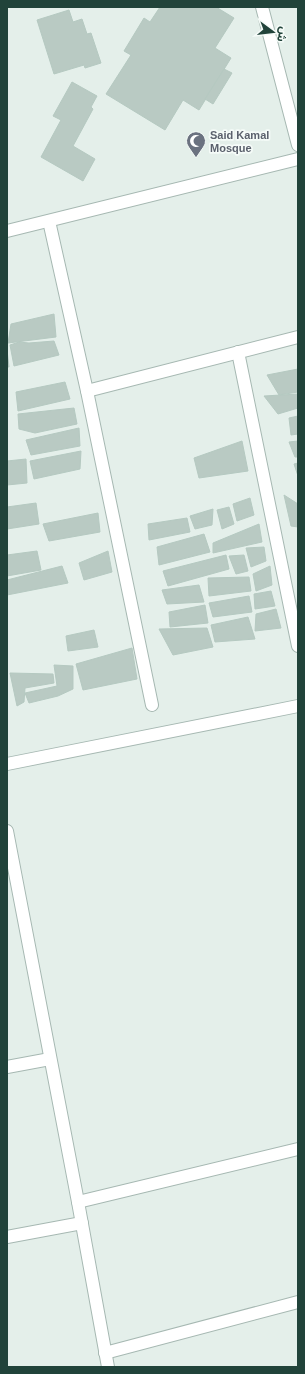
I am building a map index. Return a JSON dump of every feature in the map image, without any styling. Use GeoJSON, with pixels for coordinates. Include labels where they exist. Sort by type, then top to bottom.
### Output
{"type":"FeatureCollection","features":[{"type":"Feature","properties":{"kind":"street"},"geometry":{"type":"LineString","coordinates":[[262,7],[298,146]]}},
{"type":"Feature","properties":{"kind":"street"},"geometry":{"type":"LineString","coordinates":[[7,231],[298,159]]}},
{"type":"Feature","properties":{"kind":"street"},"geometry":{"type":"LineString","coordinates":[[49,221],[87,391],[152,705]]}},
{"type":"Feature","properties":{"kind":"street"},"geometry":{"type":"LineString","coordinates":[[87,391],[298,337]]}},
{"type":"Feature","properties":{"kind":"street"},"geometry":{"type":"LineString","coordinates":[[238,352],[298,646]]}},
{"type":"Feature","properties":{"kind":"street"},"geometry":{"type":"LineString","coordinates":[[7,764],[298,706]]}},
{"type":"Feature","properties":{"kind":"street"},"geometry":{"type":"LineString","coordinates":[[7,831],[82,1222],[108,1367]]}},
{"type":"Feature","properties":{"kind":"street"},"geometry":{"type":"LineString","coordinates":[[7,1067],[50,1059]]}},
{"type":"Feature","properties":{"kind":"street"},"geometry":{"type":"LineString","coordinates":[[78,1202],[298,1149]]}},
{"type":"Feature","properties":{"kind":"street"},"geometry":{"type":"LineString","coordinates":[[7,1237],[82,1222]]}},
{"type":"Feature","properties":{"kind":"street"},"geometry":{"type":"LineString","coordinates":[[105,1353],[298,1302]]}},
{"type":"Feature","properties":{"kind":"building"},"geometry":{"type":"Polygon","coordinates":[[[160,7],[216,7],[234,18],[215,48],[231,58],[199,110],[183,100],[165,130],[106,94],[131,55],[124,51],[144,18],[150,22],[160,7]]]}},
{"type":"Feature","properties":{"kind":"building"},"geometry":{"type":"Polygon","coordinates":[[[69,10],[73,22],[82,19],[87,34],[91,33],[101,63],[85,68],[84,65],[54,74],[37,20],[69,10]]]}},
{"type":"Feature","properties":{"kind":"building"},"geometry":{"type":"Polygon","coordinates":[[[224,69],[232,73],[213,104],[205,99],[224,69]]]}},
{"type":"Feature","properties":{"kind":"building"},"geometry":{"type":"Polygon","coordinates":[[[72,82],[97,96],[91,107],[93,109],[73,146],[95,159],[83,181],[41,157],[61,120],[53,116],[72,82]]]}},
{"type":"Feature","properties":{"kind":"building"},"geometry":{"type":"Polygon","coordinates":[[[54,314],[56,337],[8,343],[11,324],[54,314]]]}},
{"type":"Feature","properties":{"kind":"building"},"geometry":{"type":"Polygon","coordinates":[[[54,341],[59,355],[14,366],[10,345],[19,342],[29,343],[54,341]]]}},
{"type":"Feature","properties":{"kind":"building"},"geometry":{"type":"Polygon","coordinates":[[[7,350],[9,367],[7,367],[7,350]]]}},
{"type":"Feature","properties":{"kind":"building"},"geometry":{"type":"Polygon","coordinates":[[[298,369],[298,392],[279,395],[267,375],[298,369]]]}},
{"type":"Feature","properties":{"kind":"building"},"geometry":{"type":"Polygon","coordinates":[[[65,382],[70,399],[18,411],[16,392],[65,382]]]}},
{"type":"Feature","properties":{"kind":"building"},"geometry":{"type":"Polygon","coordinates":[[[298,394],[298,408],[278,414],[264,396],[298,394]]]}},
{"type":"Feature","properties":{"kind":"building"},"geometry":{"type":"Polygon","coordinates":[[[74,408],[77,424],[35,433],[19,429],[18,414],[74,408]]]}},
{"type":"Feature","properties":{"kind":"building"},"geometry":{"type":"Polygon","coordinates":[[[298,416],[298,434],[291,435],[289,418],[298,416]]]}},
{"type":"Feature","properties":{"kind":"building"},"geometry":{"type":"Polygon","coordinates":[[[79,428],[80,446],[31,455],[26,440],[79,428]]]}},
{"type":"Feature","properties":{"kind":"building"},"geometry":{"type":"Polygon","coordinates":[[[242,441],[248,471],[199,478],[194,458],[242,441]]]}},
{"type":"Feature","properties":{"kind":"building"},"geometry":{"type":"Polygon","coordinates":[[[298,441],[298,457],[295,457],[289,442],[298,441]]]}},
{"type":"Feature","properties":{"kind":"building"},"geometry":{"type":"Polygon","coordinates":[[[81,451],[80,469],[34,479],[30,461],[81,451]]]}},
{"type":"Feature","properties":{"kind":"building"},"geometry":{"type":"Polygon","coordinates":[[[26,459],[27,483],[7,485],[7,461],[26,459]]]}},
{"type":"Feature","properties":{"kind":"building"},"geometry":{"type":"Polygon","coordinates":[[[298,463],[298,476],[294,464],[298,463]]]}},
{"type":"Feature","properties":{"kind":"building"},"geometry":{"type":"Polygon","coordinates":[[[284,495],[298,504],[298,527],[291,526],[284,495]]]}},
{"type":"Feature","properties":{"kind":"building"},"geometry":{"type":"Polygon","coordinates":[[[250,498],[254,515],[237,521],[233,504],[250,498]]]}},
{"type":"Feature","properties":{"kind":"building"},"geometry":{"type":"Polygon","coordinates":[[[36,503],[39,524],[7,529],[7,507],[36,503]]]}},
{"type":"Feature","properties":{"kind":"building"},"geometry":{"type":"Polygon","coordinates":[[[229,507],[234,524],[222,529],[217,510],[229,507]]]}},
{"type":"Feature","properties":{"kind":"building"},"geometry":{"type":"Polygon","coordinates":[[[213,509],[212,525],[195,529],[190,516],[213,509]]]}},
{"type":"Feature","properties":{"kind":"building"},"geometry":{"type":"Polygon","coordinates":[[[98,513],[100,532],[49,541],[43,524],[98,513]]]}},
{"type":"Feature","properties":{"kind":"building"},"geometry":{"type":"Polygon","coordinates":[[[187,518],[190,532],[149,540],[148,524],[187,518]]]}},
{"type":"Feature","properties":{"kind":"building"},"geometry":{"type":"Polygon","coordinates":[[[259,524],[262,542],[213,553],[213,543],[259,524]]]}},
{"type":"Feature","properties":{"kind":"building"},"geometry":{"type":"Polygon","coordinates":[[[204,534],[210,552],[159,565],[157,547],[204,534]]]}},
{"type":"Feature","properties":{"kind":"building"},"geometry":{"type":"Polygon","coordinates":[[[264,547],[266,561],[251,567],[246,548],[264,547]]]}},
{"type":"Feature","properties":{"kind":"building"},"geometry":{"type":"Polygon","coordinates":[[[37,551],[41,570],[7,576],[7,555],[37,551]]]}},
{"type":"Feature","properties":{"kind":"building"},"geometry":{"type":"Polygon","coordinates":[[[108,551],[112,572],[84,580],[79,563],[108,551]]]}},
{"type":"Feature","properties":{"kind":"building"},"geometry":{"type":"Polygon","coordinates":[[[226,555],[229,569],[168,586],[163,571],[226,555]]]}},
{"type":"Feature","properties":{"kind":"building"},"geometry":{"type":"Polygon","coordinates":[[[244,555],[248,571],[236,574],[229,556],[244,555]]]}},
{"type":"Feature","properties":{"kind":"building"},"geometry":{"type":"Polygon","coordinates":[[[62,566],[68,583],[7,595],[7,580],[62,566]]]}},
{"type":"Feature","properties":{"kind":"building"},"geometry":{"type":"Polygon","coordinates":[[[270,566],[272,585],[256,591],[253,574],[270,566]]]}},
{"type":"Feature","properties":{"kind":"building"},"geometry":{"type":"Polygon","coordinates":[[[249,577],[251,591],[209,596],[208,578],[249,577]]]}},
{"type":"Feature","properties":{"kind":"building"},"geometry":{"type":"Polygon","coordinates":[[[199,585],[204,602],[167,604],[162,590],[199,585]]]}},
{"type":"Feature","properties":{"kind":"building"},"geometry":{"type":"Polygon","coordinates":[[[271,591],[275,606],[255,609],[254,594],[271,591]]]}},
{"type":"Feature","properties":{"kind":"building"},"geometry":{"type":"Polygon","coordinates":[[[249,596],[252,612],[213,617],[209,603],[249,596]]]}},
{"type":"Feature","properties":{"kind":"building"},"geometry":{"type":"Polygon","coordinates":[[[205,605],[208,623],[170,627],[169,612],[205,605]]]}},
{"type":"Feature","properties":{"kind":"building"},"geometry":{"type":"Polygon","coordinates":[[[276,609],[281,628],[255,631],[256,614],[276,609]]]}},
{"type":"Feature","properties":{"kind":"building"},"geometry":{"type":"Polygon","coordinates":[[[248,617],[255,639],[215,642],[211,625],[248,617]]]}},
{"type":"Feature","properties":{"kind":"building"},"geometry":{"type":"Polygon","coordinates":[[[207,628],[213,647],[173,655],[159,629],[207,628]]]}},
{"type":"Feature","properties":{"kind":"building"},"geometry":{"type":"Polygon","coordinates":[[[94,630],[98,647],[68,651],[66,636],[94,630]]]}},
{"type":"Feature","properties":{"kind":"building"},"geometry":{"type":"Polygon","coordinates":[[[132,648],[137,679],[83,690],[76,664],[132,648]]]}},
{"type":"Feature","properties":{"kind":"building"},"geometry":{"type":"Polygon","coordinates":[[[54,665],[73,666],[73,689],[58,696],[29,703],[25,693],[57,686],[54,665]]]}},
{"type":"Feature","properties":{"kind":"building"},"geometry":{"type":"Polygon","coordinates":[[[10,673],[53,674],[54,683],[25,688],[24,702],[17,706],[10,673]]]}},
{"type":"Feature","properties":{"kind":"place","name":"Said Kamal Mosque"},"geometry":{"type":"Point","coordinates":[196,158]}}]}
